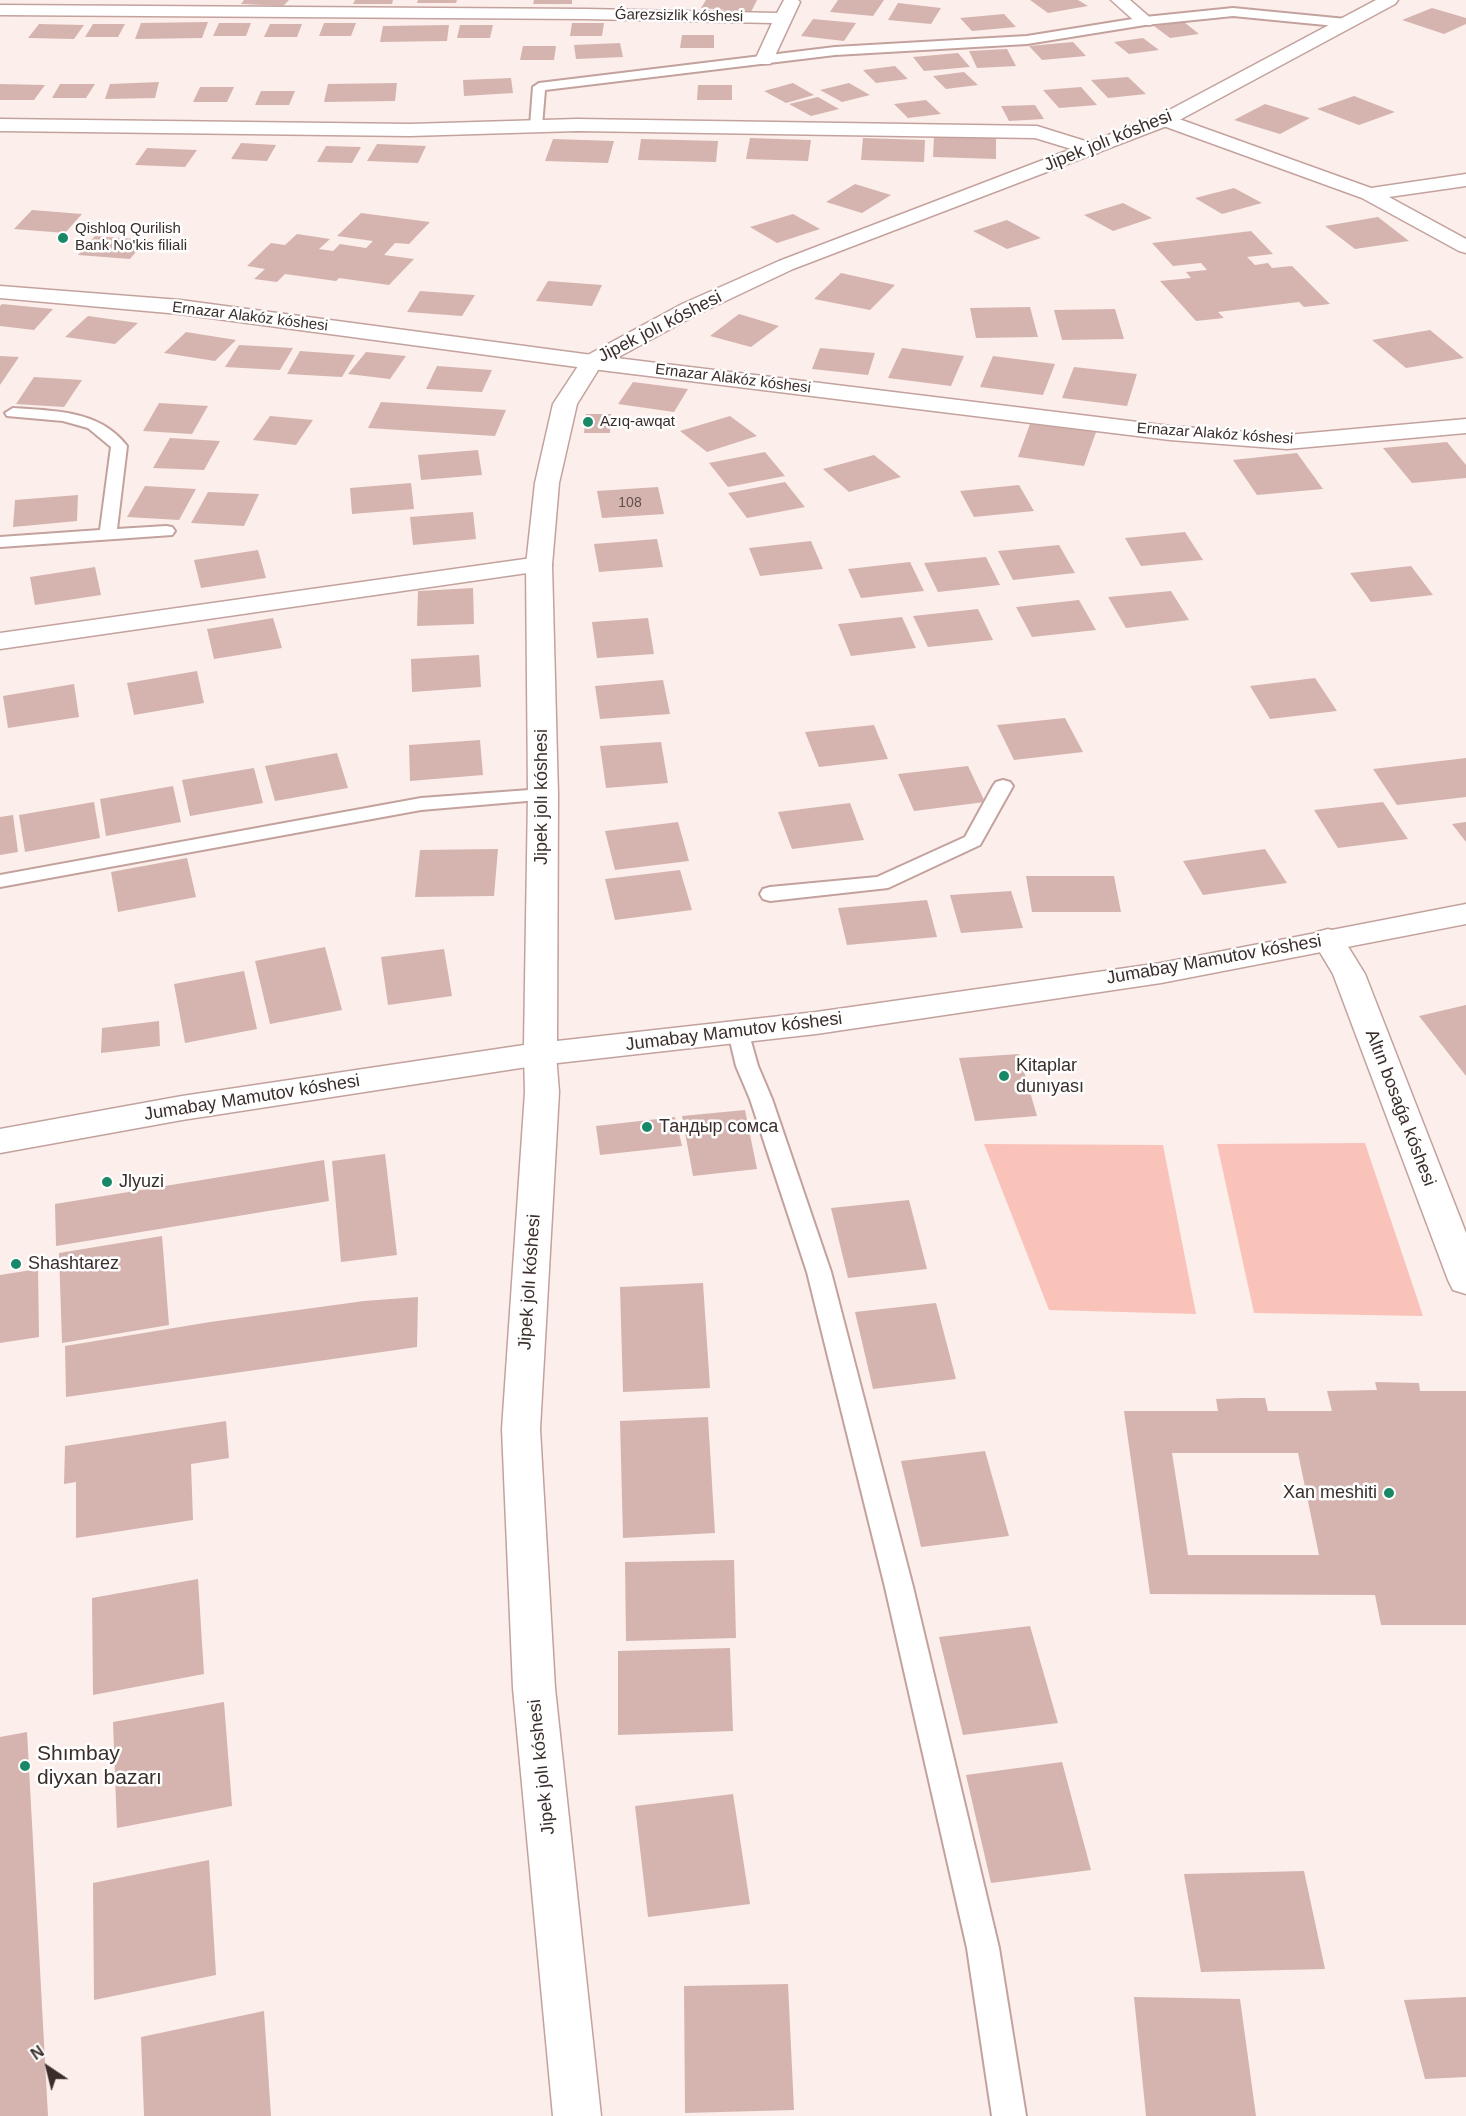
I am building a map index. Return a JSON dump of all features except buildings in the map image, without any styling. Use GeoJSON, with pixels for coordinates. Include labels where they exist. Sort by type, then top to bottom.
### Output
{"type":"FeatureCollection","features":[{"type":"Feature","properties":{"kind":"street"},"geometry":{"type":"LineString","coordinates":[[304,13],[317,0]]}},
{"type":"Feature","properties":{"kind":"street"},"geometry":{"type":"LineString","coordinates":[[764,60],[791,0]]}},
{"type":"Feature","properties":{"kind":"street"},"geometry":{"type":"LineString","coordinates":[[1120,0],[1145,21]]}},
{"type":"Feature","properties":{"kind":"street","name":"Jipek jolı kóshesi"},"geometry":{"type":"LineString","coordinates":[[577,2116],[534,1688],[521,1429],[542,1092],[540,1054],[543,795],[539,565],[547,483],[565,404],[592,362],[690,309],[786,265],[1165,120],[1389,0]]}},
{"type":"Feature","properties":{"kind":"street","name":"Ǵarezsizlik kóshesi"},"geometry":{"type":"LineString","coordinates":[[0,10],[55,5],[304,13],[590,7],[781,18]]}},
{"type":"Feature","properties":{"kind":"street"},"geometry":{"type":"LineString","coordinates":[[1165,120],[1369,194],[1466,247]]}},
{"type":"Feature","properties":{"kind":"street"},"geometry":{"type":"LineString","coordinates":[[0,125],[410,130],[536,126],[1037,132],[1090,149]]}},
{"type":"Feature","properties":{"kind":"street"},"geometry":{"type":"LineString","coordinates":[[1369,194],[1466,180]]}},
{"type":"Feature","properties":{"kind":"street","name":"Ernazar Alakóz kóshesi"},"geometry":{"type":"LineString","coordinates":[[0,292],[180,308],[592,362],[1170,433],[1287,442],[1466,426]]}},
{"type":"Feature","properties":{"kind":"street"},"geometry":{"type":"LineString","coordinates":[[0,641],[539,565]]}},
{"type":"Feature","properties":{"kind":"street","name":"Jumabay Mamutov kóshesi"},"geometry":{"type":"LineString","coordinates":[[0,1141],[182,1108],[540,1054],[739,1032],[1161,973],[1466,914]]}},
{"type":"Feature","properties":{"kind":"street","name":"Altın bosaǵa kóshesi"},"geometry":{"type":"LineString","coordinates":[[1328,939],[1349,974],[1466,1280]]}},
{"type":"Feature","properties":{"kind":"lane"},"geometry":{"type":"LineString","coordinates":[[536,126],[539,87],[835,51],[1027,40],[1145,21],[1233,12],[1346,23]]}},
{"type":"Feature","properties":{"kind":"lane"},"geometry":{"type":"LineString","coordinates":[[14,413],[64,416],[94,425],[118,446],[108,533]]}},
{"type":"Feature","properties":{"kind":"lane"},"geometry":{"type":"LineString","coordinates":[[0,542],[108,533],[166,531]]}},
{"type":"Feature","properties":{"kind":"lane"},"geometry":{"type":"LineString","coordinates":[[770,894],[881,883],[973,841],[1004,786]]}},
{"type":"Feature","properties":{"kind":"lane"},"geometry":{"type":"LineString","coordinates":[[0,881],[421,804],[543,795]]}},
{"type":"Feature","properties":{"kind":"lane"},"geometry":{"type":"LineString","coordinates":[[739,1032],[747,1066],[761,1099],[819,1272],[899,1587],[983,1948],[1009,2116]]}},
{"type":"Feature","properties":{"kind":"shaded area"},"geometry":{"type":"Polygon","coordinates":[[[1365,1143],[1423,1316],[1254,1313],[1217,1144],[1365,1143]]]}},
{"type":"Feature","properties":{"kind":"shaded area"},"geometry":{"type":"Polygon","coordinates":[[[984,1144],[1163,1145],[1196,1314],[1049,1310],[984,1144]]]}},
{"type":"Feature","properties":{"kind":"place","name":"Qishloq Qurilish Bank No'kis filiali"},"geometry":{"type":"Point","coordinates":[63,238]}},
{"type":"Feature","properties":{"kind":"place","name":"Azıq-awqat"},"geometry":{"type":"Point","coordinates":[588,422]}},
{"type":"Feature","properties":{"kind":"place","name":"Kitaplar dunıyası"},"geometry":{"type":"Point","coordinates":[1004,1076]}},
{"type":"Feature","properties":{"kind":"place","name":"Тандыр сомса"},"geometry":{"type":"Point","coordinates":[647,1127]}},
{"type":"Feature","properties":{"kind":"place","name":"Jlyuzi"},"geometry":{"type":"Point","coordinates":[107,1182]}},
{"type":"Feature","properties":{"kind":"place","name":"Shashtarez"},"geometry":{"type":"Point","coordinates":[16,1264]}},
{"type":"Feature","properties":{"kind":"place","name":"Xan meshiti"},"geometry":{"type":"Point","coordinates":[1389,1493]}},
{"type":"Feature","properties":{"kind":"place","name":"Shımbay diyxan bazarı"},"geometry":{"type":"Point","coordinates":[25,1766]}}]}
